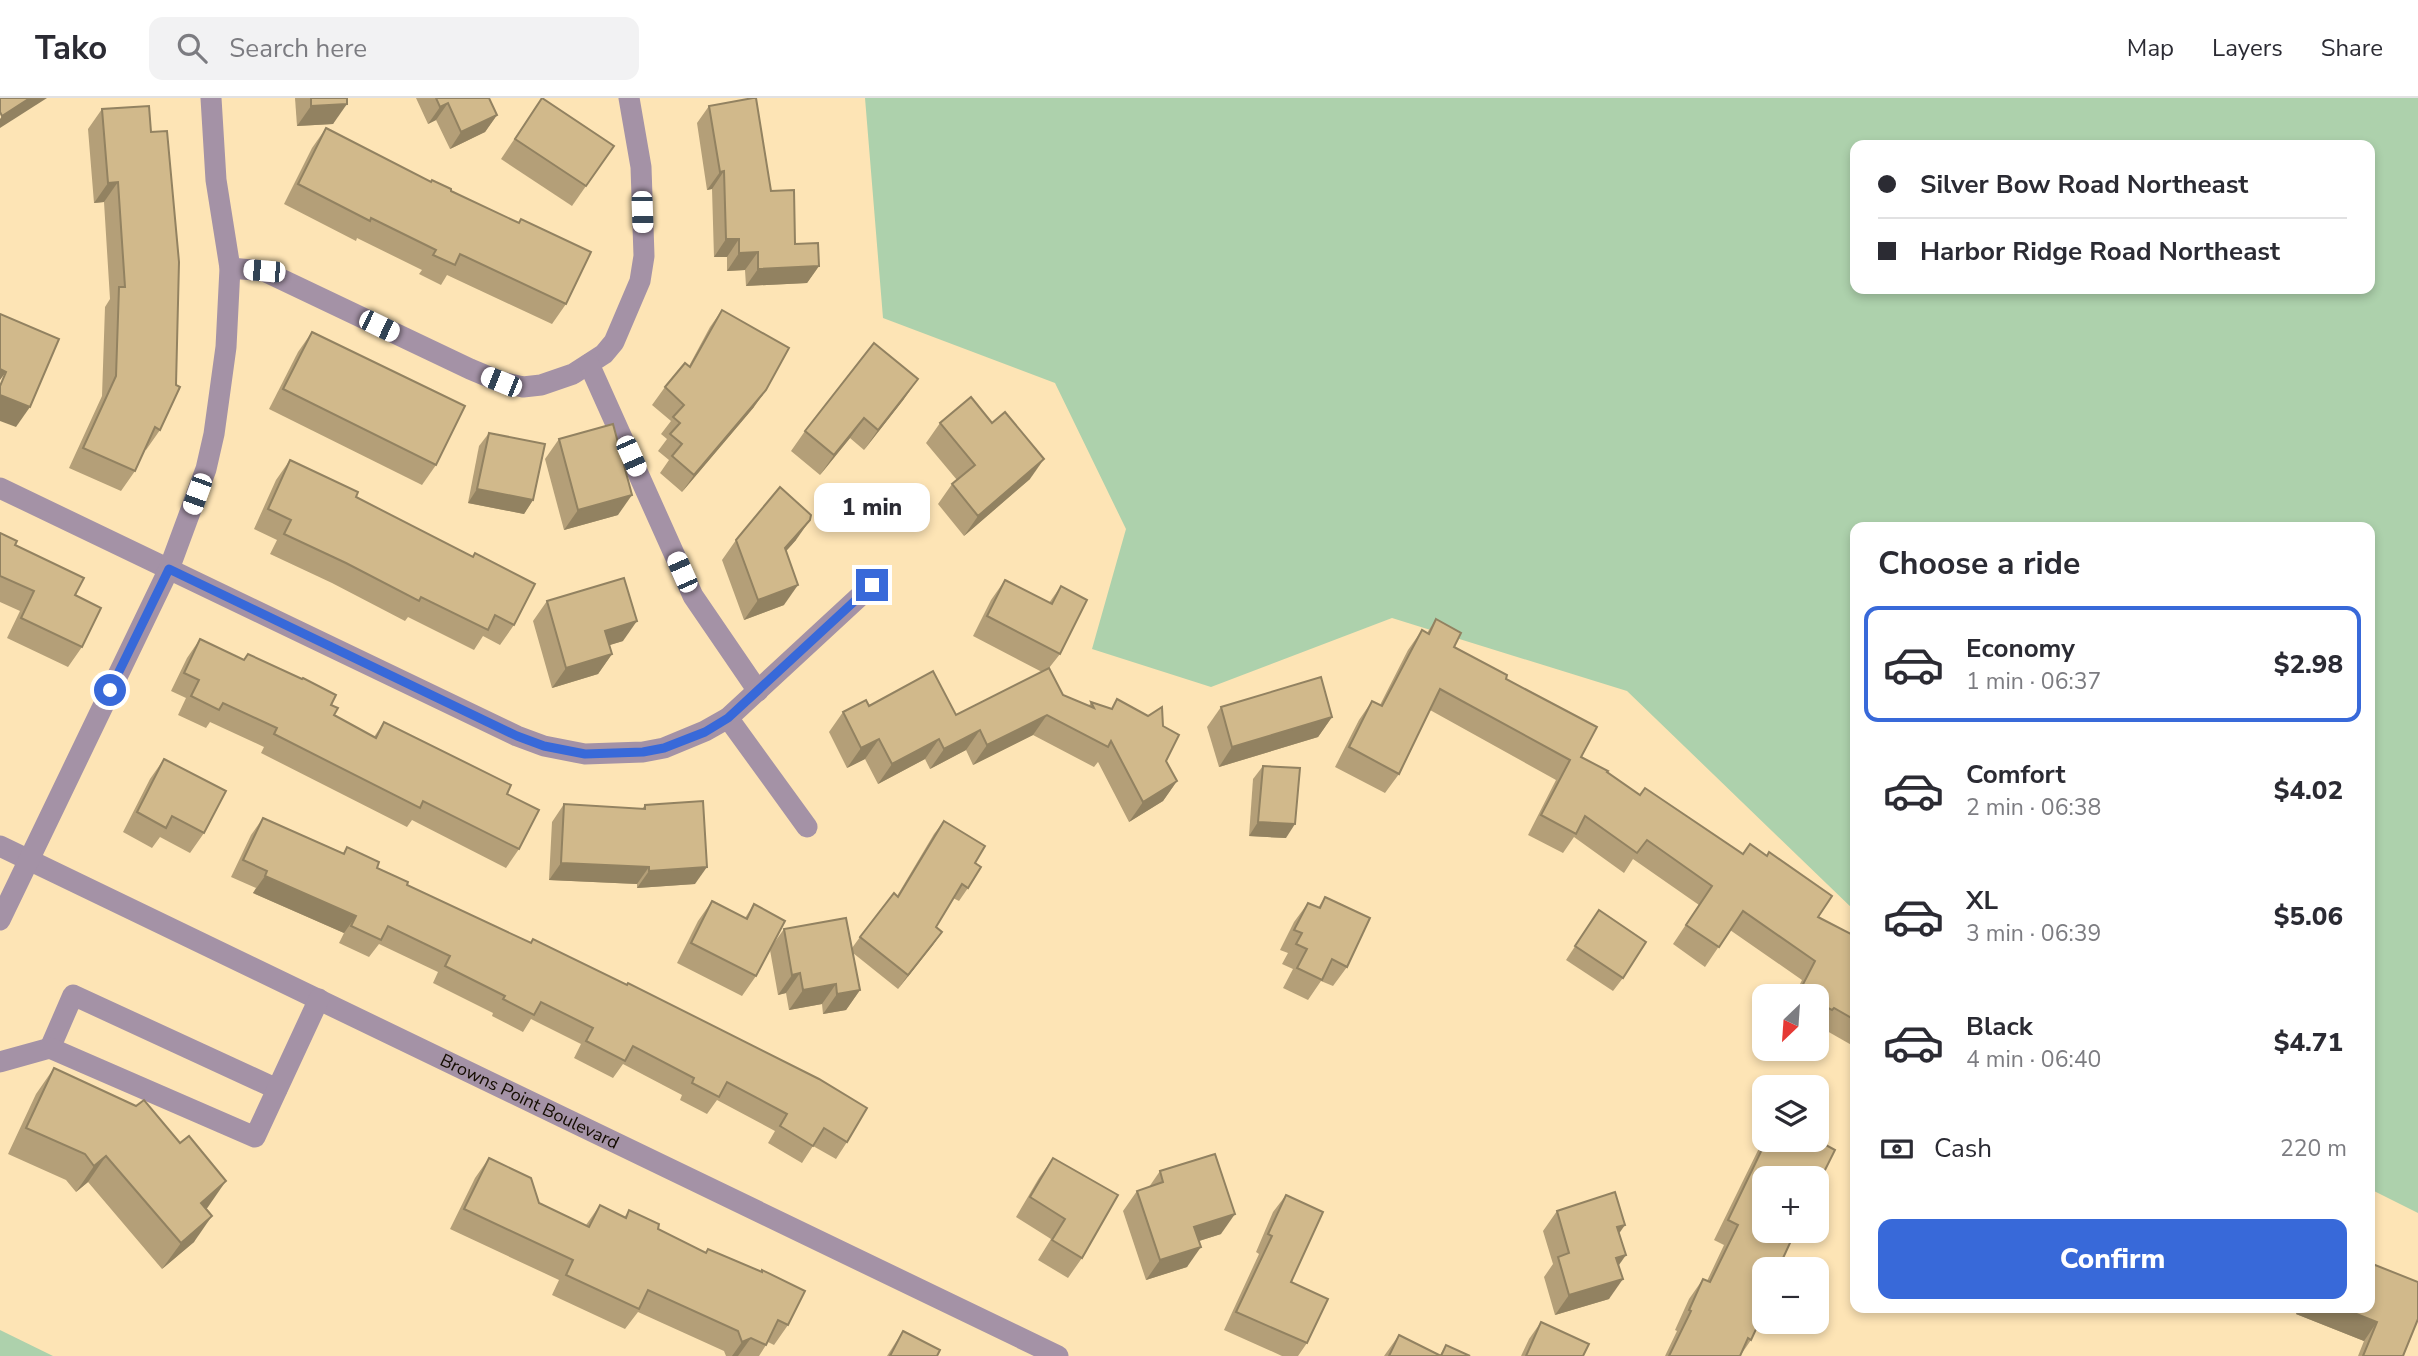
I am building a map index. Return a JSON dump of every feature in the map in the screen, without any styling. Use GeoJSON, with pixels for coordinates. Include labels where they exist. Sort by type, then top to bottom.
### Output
{"type":"FeatureCollection","features":[{"type":"Feature","properties":{"kind":"street"},"geometry":{"type":"LineString","coordinates":[[0,920],[169,569],[206,469],[214,434],[226,347],[230,268],[216,180],[211,98]]}},
{"type":"Feature","properties":{"kind":"street"},"geometry":{"type":"LineString","coordinates":[[230,268],[264,271],[501,382],[523,387],[556,382],[604,354],[614,342],[640,281],[644,256],[641,167],[629,98]]}},
{"type":"Feature","properties":{"kind":"street"},"geometry":{"type":"LineString","coordinates":[[589,363],[693,596],[758,691]]}},
{"type":"Feature","properties":{"kind":"street"},"geometry":{"type":"LineString","coordinates":[[0,488],[517,736],[544,746],[585,754],[643,752],[664,748],[705,732],[728,718],[872,585]]}},
{"type":"Feature","properties":{"kind":"street"},"geometry":{"type":"LineString","coordinates":[[728,718],[807,827]]}},
{"type":"Feature","properties":{"kind":"street","name":"Browns Point Boulevard"},"geometry":{"type":"LineString","coordinates":[[0,846],[1058,1356]]}},
{"type":"Feature","properties":{"kind":"street"},"geometry":{"type":"LineString","coordinates":[[50,1048],[73,995],[277,1089]]}},
{"type":"Feature","properties":{"kind":"street"},"geometry":{"type":"LineString","coordinates":[[0,1062],[50,1048],[255,1137],[319,999]]}},
{"type":"Feature","properties":{"kind":"green space"},"geometry":{"type":"Polygon","coordinates":[[[865,98],[2418,98],[2418,1213],[2375,1192],[2375,522],[1850,522],[1850,906],[1627,691],[1392,618],[1211,687],[1092,649],[1126,529],[1055,383],[883,318],[865,98]]]}},
{"type":"Feature","properties":{"kind":"green space"},"geometry":{"type":"Polygon","coordinates":[[[0,1330],[53,1356],[0,1356],[0,1330]]]}},
{"type":"Feature","properties":{"kind":"building"},"geometry":{"type":"Polygon","coordinates":[[[0,98],[30,98],[2,116],[0,98]]]}},
{"type":"Feature","properties":{"kind":"building"},"geometry":{"type":"Polygon","coordinates":[[[311,98],[347,98],[347,104],[311,106],[311,98]]]}},
{"type":"Feature","properties":{"kind":"building"},"geometry":{"type":"Polygon","coordinates":[[[436,98],[489,98],[497,115],[461,132],[448,103],[440,107],[436,98]]]}},
{"type":"Feature","properties":{"kind":"building"},"geometry":{"type":"Polygon","coordinates":[[[542,98],[614,146],[586,186],[515,139],[542,98]]]}},
{"type":"Feature","properties":{"kind":"building"},"geometry":{"type":"Polygon","coordinates":[[[756,98],[771,191],[794,190],[795,244],[818,243],[819,266],[758,269],[758,252],[739,253],[739,239],[726,239],[724,171],[720,172],[709,106],[756,98]]]}},
{"type":"Feature","properties":{"kind":"building"},"geometry":{"type":"Polygon","coordinates":[[[149,106],[151,132],[167,131],[179,262],[176,385],[180,387],[160,430],[155,427],[135,471],[83,448],[116,376],[119,287],[125,287],[118,182],[108,183],[102,109],[149,106]]]}},
{"type":"Feature","properties":{"kind":"building"},"geometry":{"type":"Polygon","coordinates":[[[326,128],[431,182],[432,180],[519,223],[521,219],[591,252],[566,304],[460,254],[455,265],[433,255],[436,250],[371,218],[370,221],[298,184],[326,128]]]}},
{"type":"Feature","properties":{"kind":"building"},"geometry":{"type":"Polygon","coordinates":[[[722,310],[789,348],[766,390],[694,475],[672,456],[682,444],[670,434],[680,423],[673,417],[684,405],[665,387],[685,363],[690,367],[722,310]]]}},
{"type":"Feature","properties":{"kind":"building"},"geometry":{"type":"Polygon","coordinates":[[[0,314],[59,339],[30,407],[0,395],[0,386],[6,372],[0,369],[0,314]]]}},
{"type":"Feature","properties":{"kind":"building"},"geometry":{"type":"Polygon","coordinates":[[[312,332],[465,406],[436,465],[283,389],[312,332]]]}},
{"type":"Feature","properties":{"kind":"building"},"geometry":{"type":"Polygon","coordinates":[[[874,343],[918,379],[878,430],[864,418],[834,455],[805,431],[874,343]]]}},
{"type":"Feature","properties":{"kind":"building"},"geometry":{"type":"Polygon","coordinates":[[[971,397],[992,423],[1005,412],[1044,459],[978,516],[952,484],[975,465],[940,423],[971,397]]]}},
{"type":"Feature","properties":{"kind":"building"},"geometry":{"type":"Polygon","coordinates":[[[613,424],[632,495],[578,510],[559,439],[613,424]]]}},
{"type":"Feature","properties":{"kind":"building"},"geometry":{"type":"Polygon","coordinates":[[[489,433],[545,444],[533,500],[477,489],[489,433]]]}},
{"type":"Feature","properties":{"kind":"building"},"geometry":{"type":"Polygon","coordinates":[[[290,460],[358,492],[356,497],[473,557],[475,553],[535,584],[514,625],[495,615],[488,630],[421,597],[419,601],[284,534],[291,520],[268,509],[290,460]]]}},
{"type":"Feature","properties":{"kind":"building"},"geometry":{"type":"Polygon","coordinates":[[[780,487],[811,515],[810,520],[785,548],[798,585],[758,600],[736,540],[780,487]]]}},
{"type":"Feature","properties":{"kind":"building"},"geometry":{"type":"Polygon","coordinates":[[[0,533],[17,541],[15,545],[84,578],[75,595],[101,608],[82,647],[21,618],[34,591],[0,576],[0,533]]]}},
{"type":"Feature","properties":{"kind":"building"},"geometry":{"type":"Polygon","coordinates":[[[624,578],[637,621],[605,631],[612,654],[566,668],[547,601],[624,578]]]}},
{"type":"Feature","properties":{"kind":"building"},"geometry":{"type":"Polygon","coordinates":[[[1005,580],[1052,604],[1061,586],[1087,600],[1060,654],[987,616],[1005,580]]]}},
{"type":"Feature","properties":{"kind":"building"},"geometry":{"type":"Polygon","coordinates":[[[1436,619],[1461,633],[1454,647],[1507,675],[1506,679],[1597,727],[1581,757],[1608,771],[1640,795],[1645,788],[1743,854],[1750,844],[1767,856],[1769,852],[1832,896],[1818,917],[1850,933],[1850,1017],[1834,1008],[1829,1008],[1829,984],[1803,984],[1815,961],[1743,911],[1719,947],[1686,925],[1712,886],[1647,840],[1637,853],[1585,816],[1576,834],[1541,815],[1570,760],[1440,689],[1399,774],[1349,747],[1372,701],[1382,706],[1422,630],[1429,634],[1436,619]]]}},
{"type":"Feature","properties":{"kind":"building"},"geometry":{"type":"Polygon","coordinates":[[[200,639],[244,660],[248,654],[336,695],[331,705],[338,708],[334,715],[376,738],[384,722],[511,785],[507,794],[539,810],[519,849],[423,801],[420,808],[274,734],[277,728],[223,703],[219,710],[191,696],[199,680],[184,673],[200,639]]]}},
{"type":"Feature","properties":{"kind":"building"},"geometry":{"type":"Polygon","coordinates":[[[1049,668],[1063,695],[1094,708],[1091,702],[1112,709],[1117,699],[1148,716],[1162,707],[1163,726],[1179,735],[1166,761],[1177,781],[1143,802],[1111,741],[1108,747],[1047,715],[987,745],[980,730],[944,749],[939,739],[892,764],[879,739],[861,748],[843,712],[866,700],[869,706],[933,671],[956,715],[1049,668]]]}},
{"type":"Feature","properties":{"kind":"building"},"geometry":{"type":"Polygon","coordinates":[[[1321,677],[1332,717],[1232,747],[1221,707],[1321,677]]]}},
{"type":"Feature","properties":{"kind":"building"},"geometry":{"type":"Polygon","coordinates":[[[164,759],[226,791],[204,833],[172,816],[166,828],[137,812],[164,759]]]}},
{"type":"Feature","properties":{"kind":"building"},"geometry":{"type":"Polygon","coordinates":[[[1263,766],[1300,768],[1295,824],[1258,822],[1263,766]]]}},
{"type":"Feature","properties":{"kind":"building"},"geometry":{"type":"Polygon","coordinates":[[[703,801],[707,867],[649,871],[649,867],[561,863],[564,804],[645,809],[645,805],[703,801]]]}},
{"type":"Feature","properties":{"kind":"building"},"geometry":{"type":"Polygon","coordinates":[[[263,818],[344,854],[347,847],[379,862],[377,868],[408,882],[407,885],[531,943],[533,939],[627,985],[628,983],[819,1079],[867,1108],[847,1142],[824,1128],[813,1146],[780,1126],[787,1114],[727,1082],[719,1097],[692,1083],[694,1078],[633,1046],[625,1061],[586,1041],[593,1028],[541,1002],[534,1015],[503,999],[505,996],[445,966],[450,956],[388,926],[381,940],[351,926],[356,916],[265,876],[267,871],[243,860],[263,818]]]}},
{"type":"Feature","properties":{"kind":"building"},"geometry":{"type":"Polygon","coordinates":[[[944,821],[985,846],[975,863],[981,867],[968,888],[962,884],[936,927],[942,932],[908,975],[860,937],[894,893],[898,897],[944,821]]]}},
{"type":"Feature","properties":{"kind":"building"},"geometry":{"type":"Polygon","coordinates":[[[1325,897],[1370,918],[1347,967],[1332,959],[1322,980],[1297,968],[1307,949],[1296,944],[1302,933],[1294,930],[1308,903],[1320,908],[1325,897]]]}},
{"type":"Feature","properties":{"kind":"building"},"geometry":{"type":"Polygon","coordinates":[[[712,901],[747,919],[754,904],[785,921],[756,976],[691,943],[712,901]]]}},
{"type":"Feature","properties":{"kind":"building"},"geometry":{"type":"Polygon","coordinates":[[[1599,910],[1646,942],[1623,978],[1575,946],[1599,910]]]}},
{"type":"Feature","properties":{"kind":"building"},"geometry":{"type":"Polygon","coordinates":[[[846,918],[860,990],[837,994],[836,984],[803,990],[800,973],[792,975],[784,929],[846,918]]]}},
{"type":"Feature","properties":{"kind":"building"},"geometry":{"type":"Polygon","coordinates":[[[54,1068],[136,1106],[144,1100],[180,1143],[189,1136],[226,1181],[201,1203],[212,1216],[181,1243],[106,1156],[94,1166],[85,1154],[26,1128],[54,1068]]]}},
{"type":"Feature","properties":{"kind":"building"},"geometry":{"type":"Polygon","coordinates":[[[1829,1147],[1835,1150],[1827,1166],[1754,1166],[1761,1152],[1829,1152],[1829,1147]]]}},
{"type":"Feature","properties":{"kind":"building"},"geometry":{"type":"Polygon","coordinates":[[[1215,1154],[1235,1214],[1194,1227],[1201,1247],[1160,1260],[1137,1191],[1163,1182],[1160,1171],[1215,1154]]]}},
{"type":"Feature","properties":{"kind":"building"},"geometry":{"type":"Polygon","coordinates":[[[489,1158],[531,1178],[539,1203],[589,1227],[600,1205],[626,1218],[629,1210],[659,1224],[658,1229],[706,1253],[708,1249],[762,1270],[805,1291],[788,1325],[778,1320],[766,1345],[751,1338],[742,1342],[738,1331],[648,1290],[639,1309],[566,1275],[573,1260],[464,1209],[489,1158]]]}},
{"type":"Feature","properties":{"kind":"building"},"geometry":{"type":"Polygon","coordinates":[[[1053,1158],[1118,1195],[1082,1258],[1052,1240],[1065,1219],[1030,1197],[1053,1158]]]}},
{"type":"Feature","properties":{"kind":"building"},"geometry":{"type":"Polygon","coordinates":[[[1752,1170],[1752,1243],[1790,1243],[1784,1257],[1752,1257],[1754,1334],[1751,1340],[1748,1338],[1740,1356],[1669,1356],[1703,1279],[1710,1282],[1738,1225],[1728,1220],[1752,1170]]]}},
{"type":"Feature","properties":{"kind":"building"},"geometry":{"type":"Polygon","coordinates":[[[1615,1192],[1625,1225],[1617,1227],[1626,1255],[1616,1258],[1623,1279],[1569,1295],[1558,1257],[1569,1253],[1557,1211],[1615,1192]]]}},
{"type":"Feature","properties":{"kind":"building"},"geometry":{"type":"Polygon","coordinates":[[[1286,1195],[1323,1212],[1291,1282],[1328,1299],[1307,1343],[1236,1312],[1272,1236],[1268,1234],[1286,1195]]]}},
{"type":"Feature","properties":{"kind":"building"},"geometry":{"type":"Polygon","coordinates":[[[2375,1265],[2418,1282],[2418,1319],[2403,1356],[2363,1356],[2377,1322],[2354,1313],[2375,1313],[2375,1265]]]}},
{"type":"Feature","properties":{"kind":"building"},"geometry":{"type":"Polygon","coordinates":[[[1541,1322],[1589,1344],[1583,1356],[1526,1356],[1541,1322]]]}},
{"type":"Feature","properties":{"kind":"building"},"geometry":{"type":"Polygon","coordinates":[[[903,1331],[940,1350],[937,1356],[890,1356],[903,1331]]]}},
{"type":"Feature","properties":{"kind":"building"},"geometry":{"type":"Polygon","coordinates":[[[1399,1335],[1441,1356],[1389,1356],[1399,1335]]]}},
{"type":"Feature","properties":{"kind":"building"},"geometry":{"type":"Polygon","coordinates":[[[1446,1345],[1470,1356],[1441,1356],[1446,1345]]]}},
{"type":"Feature","properties":{"kind":"route"},"geometry":{"type":"LineString","coordinates":[[110,690],[169,569],[517,736],[544,746],[585,754],[643,752],[664,748],[705,732],[728,718],[872,585]]}}]}
